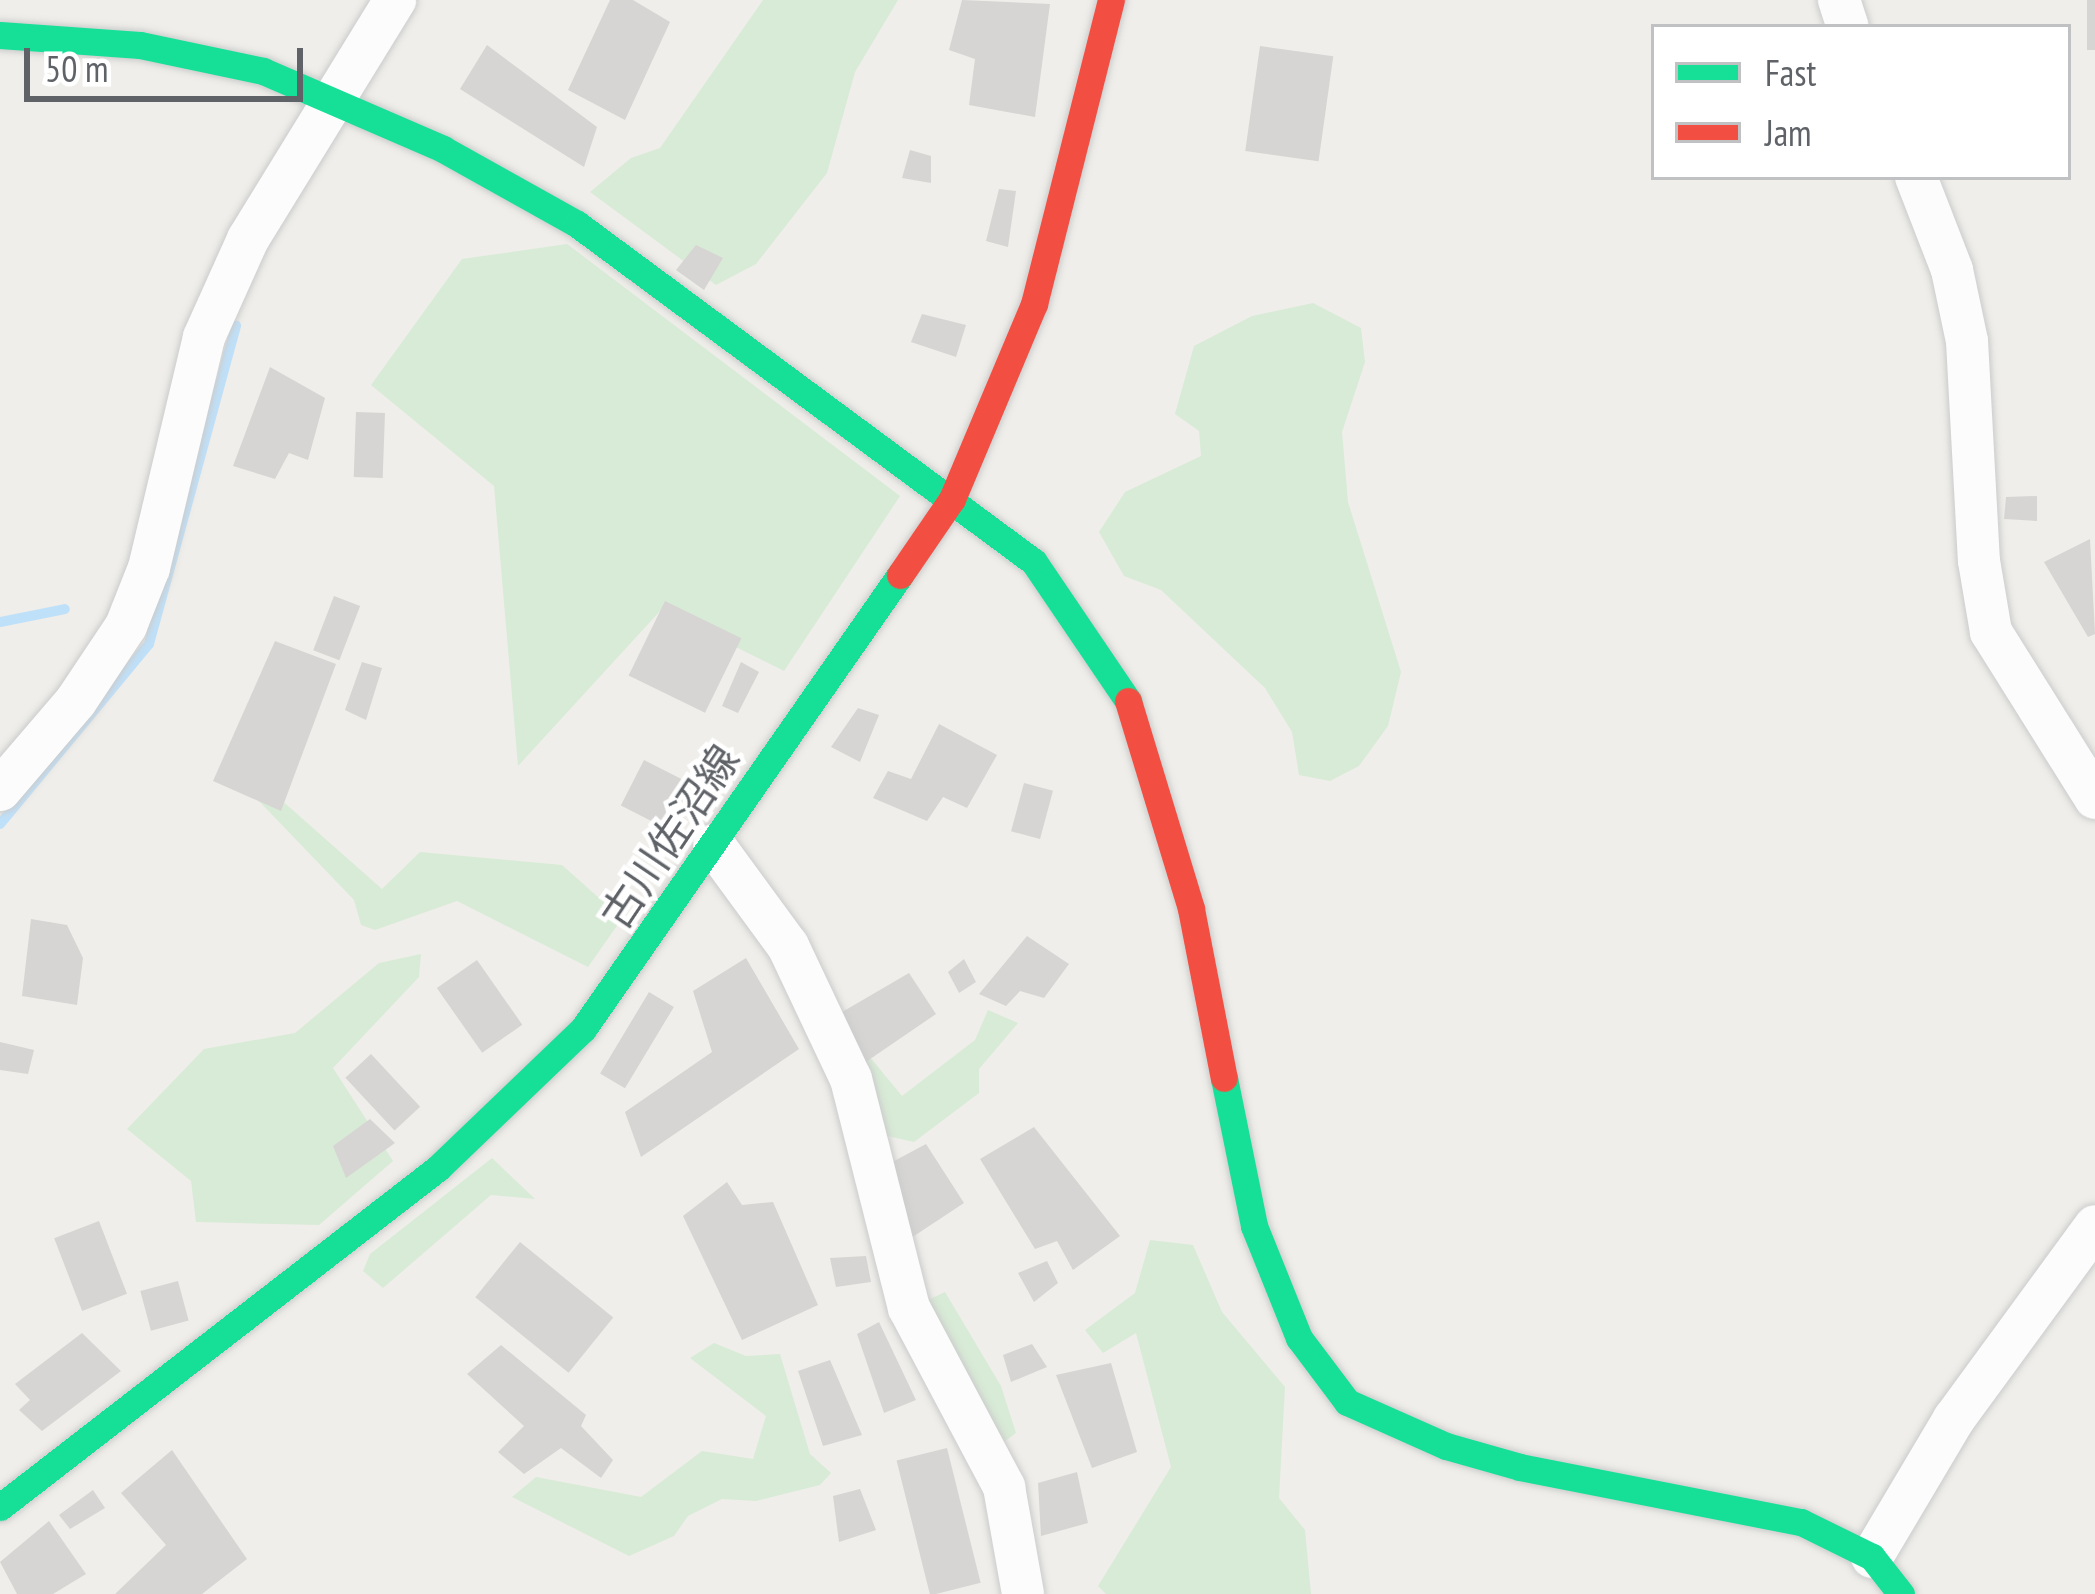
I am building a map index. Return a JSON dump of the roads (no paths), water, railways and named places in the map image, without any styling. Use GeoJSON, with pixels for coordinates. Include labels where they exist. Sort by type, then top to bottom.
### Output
{"type":"FeatureCollection","features":[{"type":"Feature","properties":{"kind":"street"},"geometry":{"type":"LineString","coordinates":[[0,790],[76,701],[126,626],[149,568],[204,337],[248,239],[395,0]]}},
{"type":"Feature","properties":{"kind":"street","name":"古川佐沼線"},"geometry":{"type":"LineString","coordinates":[[0,1507],[437,1168],[516,1098],[638,960],[952,499],[1034,304],[1111,0]]}},
{"type":"Feature","properties":{"kind":"street"},"geometry":{"type":"LineString","coordinates":[[0,34],[140,45],[263,71],[332,97],[577,224],[1034,562],[1128,699],[1191,909],[1254,1226],[1299,1338],[1347,1402],[1446,1446],[1711,1510],[1801,1522],[1872,1557],[1901,1594]]}},
{"type":"Feature","properties":{"kind":"street"},"geometry":{"type":"LineString","coordinates":[[1917,180],[1952,269],[1967,341],[1979,561],[1991,632],[2095,798]]}},
{"type":"Feature","properties":{"kind":"street"},"geometry":{"type":"LineString","coordinates":[[714,845],[788,946],[851,1079],[910,1308],[1004,1487],[1022,1594]]}},
{"type":"Feature","properties":{"kind":"street"},"geometry":{"type":"LineString","coordinates":[[1872,1557],[1954,1419],[2095,1226]]}},
{"type":"Feature","properties":{"kind":"waterway"},"geometry":{"type":"LineString","coordinates":[[0,824],[149,644],[236,326]]}},
{"type":"Feature","properties":{"kind":"waterway"},"geometry":{"type":"LineString","coordinates":[[0,622],[65,609]]}}]}
